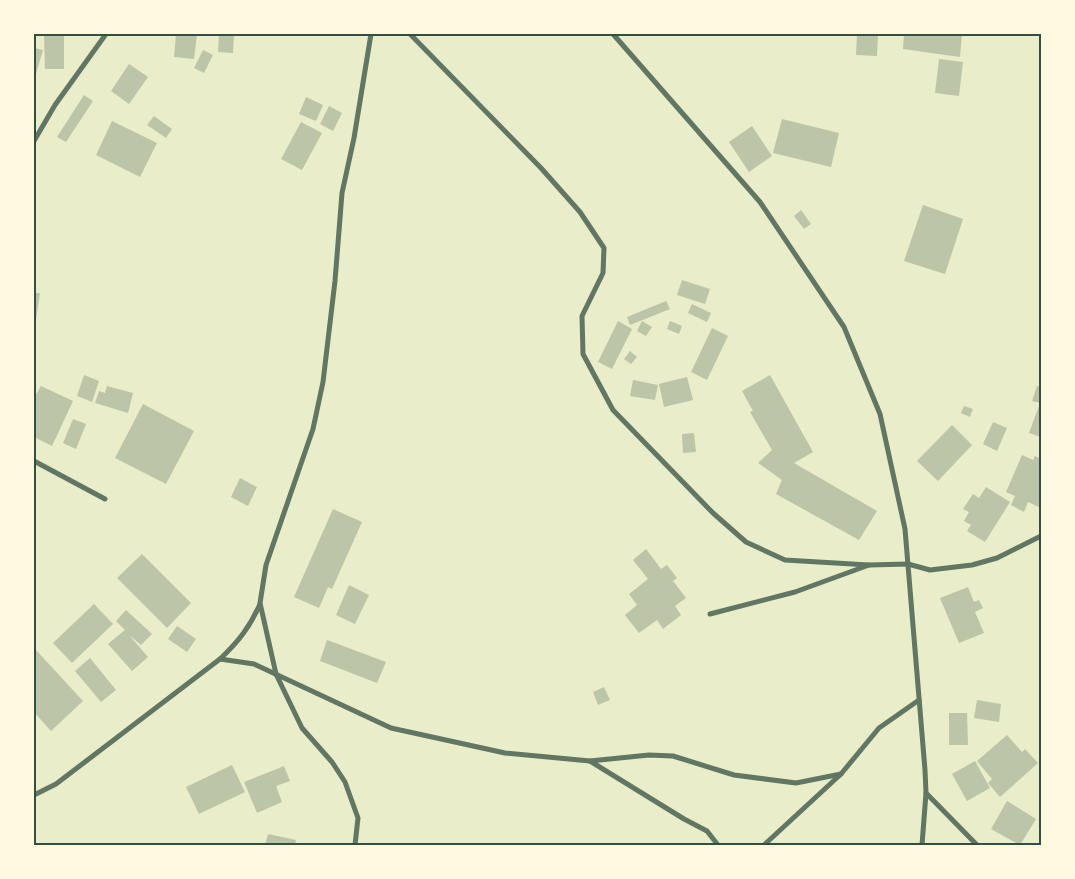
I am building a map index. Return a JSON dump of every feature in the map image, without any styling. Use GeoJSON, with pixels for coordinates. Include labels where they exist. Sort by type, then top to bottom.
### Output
{"type":"FeatureCollection","features":[{"type":"Feature","properties":{"kind":"street"},"geometry":{"type":"LineString","coordinates":[[34,141],[55,105],[106,34]]}},
{"type":"Feature","properties":{"kind":"street"},"geometry":{"type":"LineString","coordinates":[[34,795],[56,784],[220,659],[251,625],[260,603],[266,565],[314,429],[323,382],[335,280],[342,193],[354,138],[371,34]]}},
{"type":"Feature","properties":{"kind":"street"},"geometry":{"type":"LineString","coordinates":[[410,34],[541,168],[580,212],[604,248],[603,273],[582,316],[583,354],[613,410],[713,513],[746,542],[785,560],[870,565],[908,564],[930,570],[972,566],[997,558],[1041,536]]}},
{"type":"Feature","properties":{"kind":"street"},"geometry":{"type":"LineString","coordinates":[[613,34],[760,202],[844,327],[880,414],[905,528],[926,793],[922,845]]}},
{"type":"Feature","properties":{"kind":"street"},"geometry":{"type":"LineString","coordinates":[[34,461],[105,499]]}},
{"type":"Feature","properties":{"kind":"street"},"geometry":{"type":"LineString","coordinates":[[710,614],[795,592],[870,565]]}},
{"type":"Feature","properties":{"kind":"street"},"geometry":{"type":"LineString","coordinates":[[260,603],[276,674],[302,728],[332,762],[344,782],[358,818],[354,845]]}},
{"type":"Feature","properties":{"kind":"street"},"geometry":{"type":"LineString","coordinates":[[220,659],[254,664],[391,728],[504,753],[590,761],[649,755],[673,756],[734,775],[796,783],[841,774]]}},
{"type":"Feature","properties":{"kind":"street"},"geometry":{"type":"LineString","coordinates":[[764,845],[841,774],[879,728],[919,700]]}},
{"type":"Feature","properties":{"kind":"street"},"geometry":{"type":"LineString","coordinates":[[590,761],[684,819],[707,831],[718,845]]}},
{"type":"Feature","properties":{"kind":"street"},"geometry":{"type":"LineString","coordinates":[[926,793],[978,845]]}},
{"type":"Feature","properties":{"kind":"building"},"geometry":{"type":"Polygon","coordinates":[[[44,34],[64,34],[64,69],[45,69],[44,34]]]}},
{"type":"Feature","properties":{"kind":"building"},"geometry":{"type":"Polygon","coordinates":[[[176,34],[197,34],[194,59],[174,57],[176,34]]]}},
{"type":"Feature","properties":{"kind":"building"},"geometry":{"type":"Polygon","coordinates":[[[219,34],[234,34],[233,53],[218,52],[219,34]]]}},
{"type":"Feature","properties":{"kind":"building"},"geometry":{"type":"Polygon","coordinates":[[[857,34],[878,34],[877,56],[856,55],[857,34]]]}},
{"type":"Feature","properties":{"kind":"building"},"geometry":{"type":"Polygon","coordinates":[[[904,34],[962,34],[960,57],[903,49],[904,34]]]}},
{"type":"Feature","properties":{"kind":"building"},"geometry":{"type":"Polygon","coordinates":[[[34,48],[43,50],[36,74],[34,73],[34,48]]]}},
{"type":"Feature","properties":{"kind":"building"},"geometry":{"type":"Polygon","coordinates":[[[203,50],[213,55],[204,73],[194,68],[203,50]]]}},
{"type":"Feature","properties":{"kind":"building"},"geometry":{"type":"Polygon","coordinates":[[[939,59],[963,62],[959,96],[935,93],[939,59]]]}},
{"type":"Feature","properties":{"kind":"building"},"geometry":{"type":"Polygon","coordinates":[[[129,64],[148,77],[129,104],[111,91],[129,64]]]}},
{"type":"Feature","properties":{"kind":"building"},"geometry":{"type":"Polygon","coordinates":[[[84,95],[93,101],[66,142],[57,137],[84,95]]]}},
{"type":"Feature","properties":{"kind":"building"},"geometry":{"type":"Polygon","coordinates":[[[306,97],[323,105],[316,121],[299,114],[306,97]]]}},
{"type":"Feature","properties":{"kind":"building"},"geometry":{"type":"Polygon","coordinates":[[[329,106],[342,113],[333,131],[320,124],[329,106]]]}},
{"type":"Feature","properties":{"kind":"building"},"geometry":{"type":"Polygon","coordinates":[[[154,116],[172,129],[166,138],[147,125],[154,116]]]}},
{"type":"Feature","properties":{"kind":"building"},"geometry":{"type":"Polygon","coordinates":[[[782,119],[839,133],[831,167],[773,153],[782,119]]]}},
{"type":"Feature","properties":{"kind":"building"},"geometry":{"type":"Polygon","coordinates":[[[112,121],[157,143],[140,177],[96,155],[112,121]]]}},
{"type":"Feature","properties":{"kind":"building"},"geometry":{"type":"Polygon","coordinates":[[[301,122],[322,133],[302,170],[281,159],[301,122]]]}},
{"type":"Feature","properties":{"kind":"building"},"geometry":{"type":"Polygon","coordinates":[[[752,126],[772,156],[749,172],[729,142],[752,126]]]}},
{"type":"Feature","properties":{"kind":"building"},"geometry":{"type":"Polygon","coordinates":[[[923,205],[963,219],[945,274],[904,261],[923,205]]]}},
{"type":"Feature","properties":{"kind":"building"},"geometry":{"type":"Polygon","coordinates":[[[801,210],[811,224],[804,229],[794,216],[801,210]]]}},
{"type":"Feature","properties":{"kind":"building"},"geometry":{"type":"Polygon","coordinates":[[[682,280],[710,289],[705,304],[677,295],[682,280]]]}},
{"type":"Feature","properties":{"kind":"building"},"geometry":{"type":"Polygon","coordinates":[[[34,293],[40,293],[35,326],[34,326],[34,293]]]}},
{"type":"Feature","properties":{"kind":"building"},"geometry":{"type":"Polygon","coordinates":[[[666,301],[670,309],[630,325],[627,317],[666,301]]]}},
{"type":"Feature","properties":{"kind":"building"},"geometry":{"type":"Polygon","coordinates":[[[692,304],[711,313],[707,322],[688,313],[692,304]]]}},
{"type":"Feature","properties":{"kind":"building"},"geometry":{"type":"Polygon","coordinates":[[[618,321],[632,329],[612,369],[598,362],[618,321]]]}},
{"type":"Feature","properties":{"kind":"building"},"geometry":{"type":"Polygon","coordinates":[[[642,321],[652,327],[646,336],[637,331],[642,321]]]}},
{"type":"Feature","properties":{"kind":"building"},"geometry":{"type":"Polygon","coordinates":[[[670,321],[682,326],[679,334],[667,329],[670,321]]]}},
{"type":"Feature","properties":{"kind":"building"},"geometry":{"type":"Polygon","coordinates":[[[712,328],[728,336],[707,380],[691,372],[712,328]]]}},
{"type":"Feature","properties":{"kind":"building"},"geometry":{"type":"Polygon","coordinates":[[[630,351],[637,357],[631,364],[624,359],[630,351]]]}},
{"type":"Feature","properties":{"kind":"building"},"geometry":{"type":"Polygon","coordinates":[[[84,375],[99,381],[92,402],[77,396],[84,375]]]}},
{"type":"Feature","properties":{"kind":"building"},"geometry":{"type":"Polygon","coordinates":[[[770,375],[813,452],[794,463],[877,511],[859,540],[776,494],[782,480],[758,463],[772,450],[750,412],[753,411],[742,391],[770,375]]]}},
{"type":"Feature","properties":{"kind":"building"},"geometry":{"type":"Polygon","coordinates":[[[687,377],[693,400],[664,407],[659,384],[687,377]]]}},
{"type":"Feature","properties":{"kind":"building"},"geometry":{"type":"Polygon","coordinates":[[[633,380],[658,385],[655,400],[630,396],[633,380]]]}},
{"type":"Feature","properties":{"kind":"building"},"geometry":{"type":"Polygon","coordinates":[[[41,386],[73,401],[52,446],[34,437],[34,398],[41,386]]]}},
{"type":"Feature","properties":{"kind":"building"},"geometry":{"type":"Polygon","coordinates":[[[107,386],[133,393],[128,413],[95,403],[99,391],[105,393],[107,386]]]}},
{"type":"Feature","properties":{"kind":"building"},"geometry":{"type":"Polygon","coordinates":[[[1037,386],[1041,387],[1041,437],[1029,433],[1040,403],[1032,401],[1037,386]]]}},
{"type":"Feature","properties":{"kind":"building"},"geometry":{"type":"Polygon","coordinates":[[[143,404],[194,431],[166,484],[115,458],[143,404]]]}},
{"type":"Feature","properties":{"kind":"building"},"geometry":{"type":"Polygon","coordinates":[[[964,406],[973,409],[970,417],[961,413],[964,406]]]}},
{"type":"Feature","properties":{"kind":"building"},"geometry":{"type":"Polygon","coordinates":[[[73,419],[86,424],[76,449],[63,443],[73,419]]]}},
{"type":"Feature","properties":{"kind":"building"},"geometry":{"type":"Polygon","coordinates":[[[993,422],[1007,428],[997,451],[983,444],[993,422]]]}},
{"type":"Feature","properties":{"kind":"building"},"geometry":{"type":"Polygon","coordinates":[[[952,425],[972,445],[938,481],[917,461],[952,425]]]}},
{"type":"Feature","properties":{"kind":"building"},"geometry":{"type":"Polygon","coordinates":[[[694,433],[696,452],[683,453],[682,434],[694,433]]]}},
{"type":"Feature","properties":{"kind":"building"},"geometry":{"type":"Polygon","coordinates":[[[1022,455],[1033,460],[1035,456],[1041,459],[1041,508],[1028,502],[1024,512],[1011,505],[1015,496],[1006,492],[1022,455]]]}},
{"type":"Feature","properties":{"kind":"building"},"geometry":{"type":"Polygon","coordinates":[[[240,478],[257,487],[248,506],[231,497],[240,478]]]}},
{"type":"Feature","properties":{"kind":"building"},"geometry":{"type":"Polygon","coordinates":[[[986,487],[1010,502],[985,542],[967,531],[971,525],[964,521],[969,512],[963,509],[973,494],[979,498],[986,487]]]}},
{"type":"Feature","properties":{"kind":"building"},"geometry":{"type":"Polygon","coordinates":[[[333,509],[362,522],[332,589],[328,587],[319,608],[294,597],[333,509]]]}},
{"type":"Feature","properties":{"kind":"building"},"geometry":{"type":"Polygon","coordinates":[[[646,549],[661,569],[667,565],[677,578],[673,581],[686,598],[675,606],[681,615],[663,629],[657,620],[639,633],[625,615],[637,605],[629,594],[648,579],[633,560],[646,549]]]}},
{"type":"Feature","properties":{"kind":"building"},"geometry":{"type":"Polygon","coordinates":[[[142,554],[191,603],[167,628],[117,578],[142,554]]]}},
{"type":"Feature","properties":{"kind":"building"},"geometry":{"type":"Polygon","coordinates":[[[349,585],[369,595],[355,624],[336,615],[349,585]]]}},
{"type":"Feature","properties":{"kind":"building"},"geometry":{"type":"Polygon","coordinates":[[[968,587],[974,602],[979,600],[983,608],[975,612],[984,633],[959,643],[940,598],[968,587]]]}},
{"type":"Feature","properties":{"kind":"building"},"geometry":{"type":"Polygon","coordinates":[[[94,604],[113,624],[72,663],[53,643],[94,604]]]}},
{"type":"Feature","properties":{"kind":"building"},"geometry":{"type":"Polygon","coordinates":[[[126,610],[152,634],[141,645],[129,635],[148,657],[132,671],[108,644],[125,630],[116,621],[126,610]]]}},
{"type":"Feature","properties":{"kind":"building"},"geometry":{"type":"Polygon","coordinates":[[[177,626],[196,639],[187,652],[168,639],[177,626]]]}},
{"type":"Feature","properties":{"kind":"building"},"geometry":{"type":"Polygon","coordinates":[[[327,640],[386,662],[377,683],[320,661],[327,640]]]}},
{"type":"Feature","properties":{"kind":"building"},"geometry":{"type":"Polygon","coordinates":[[[35,649],[83,701],[51,731],[34,712],[35,649]]]}},
{"type":"Feature","properties":{"kind":"building"},"geometry":{"type":"Polygon","coordinates":[[[90,658],[116,690],[101,702],[75,671],[90,658]]]}},
{"type":"Feature","properties":{"kind":"building"},"geometry":{"type":"Polygon","coordinates":[[[604,687],[610,700],[598,705],[593,692],[604,687]]]}},
{"type":"Feature","properties":{"kind":"building"},"geometry":{"type":"Polygon","coordinates":[[[977,700],[1001,704],[999,722],[974,718],[977,700]]]}},
{"type":"Feature","properties":{"kind":"building"},"geometry":{"type":"Polygon","coordinates":[[[949,713],[967,713],[968,745],[949,745],[949,713]]]}},
{"type":"Feature","properties":{"kind":"building"},"geometry":{"type":"Polygon","coordinates":[[[1007,735],[1022,752],[1025,749],[1038,763],[1000,797],[988,783],[992,779],[977,761],[1007,735]]]}},
{"type":"Feature","properties":{"kind":"building"},"geometry":{"type":"Polygon","coordinates":[[[975,761],[990,788],[967,801],[952,774],[975,761]]]}},
{"type":"Feature","properties":{"kind":"building"},"geometry":{"type":"Polygon","coordinates":[[[232,765],[245,792],[199,814],[186,787],[232,765]]]}},
{"type":"Feature","properties":{"kind":"building"},"geometry":{"type":"Polygon","coordinates":[[[284,766],[290,781],[276,786],[282,802],[257,813],[244,782],[284,766]]]}},
{"type":"Feature","properties":{"kind":"building"},"geometry":{"type":"Polygon","coordinates":[[[1007,801],[1036,819],[1020,845],[991,829],[1007,801]]]}},
{"type":"Feature","properties":{"kind":"building"},"geometry":{"type":"Polygon","coordinates":[[[268,834],[296,840],[295,845],[265,845],[268,834]]]}}]}
